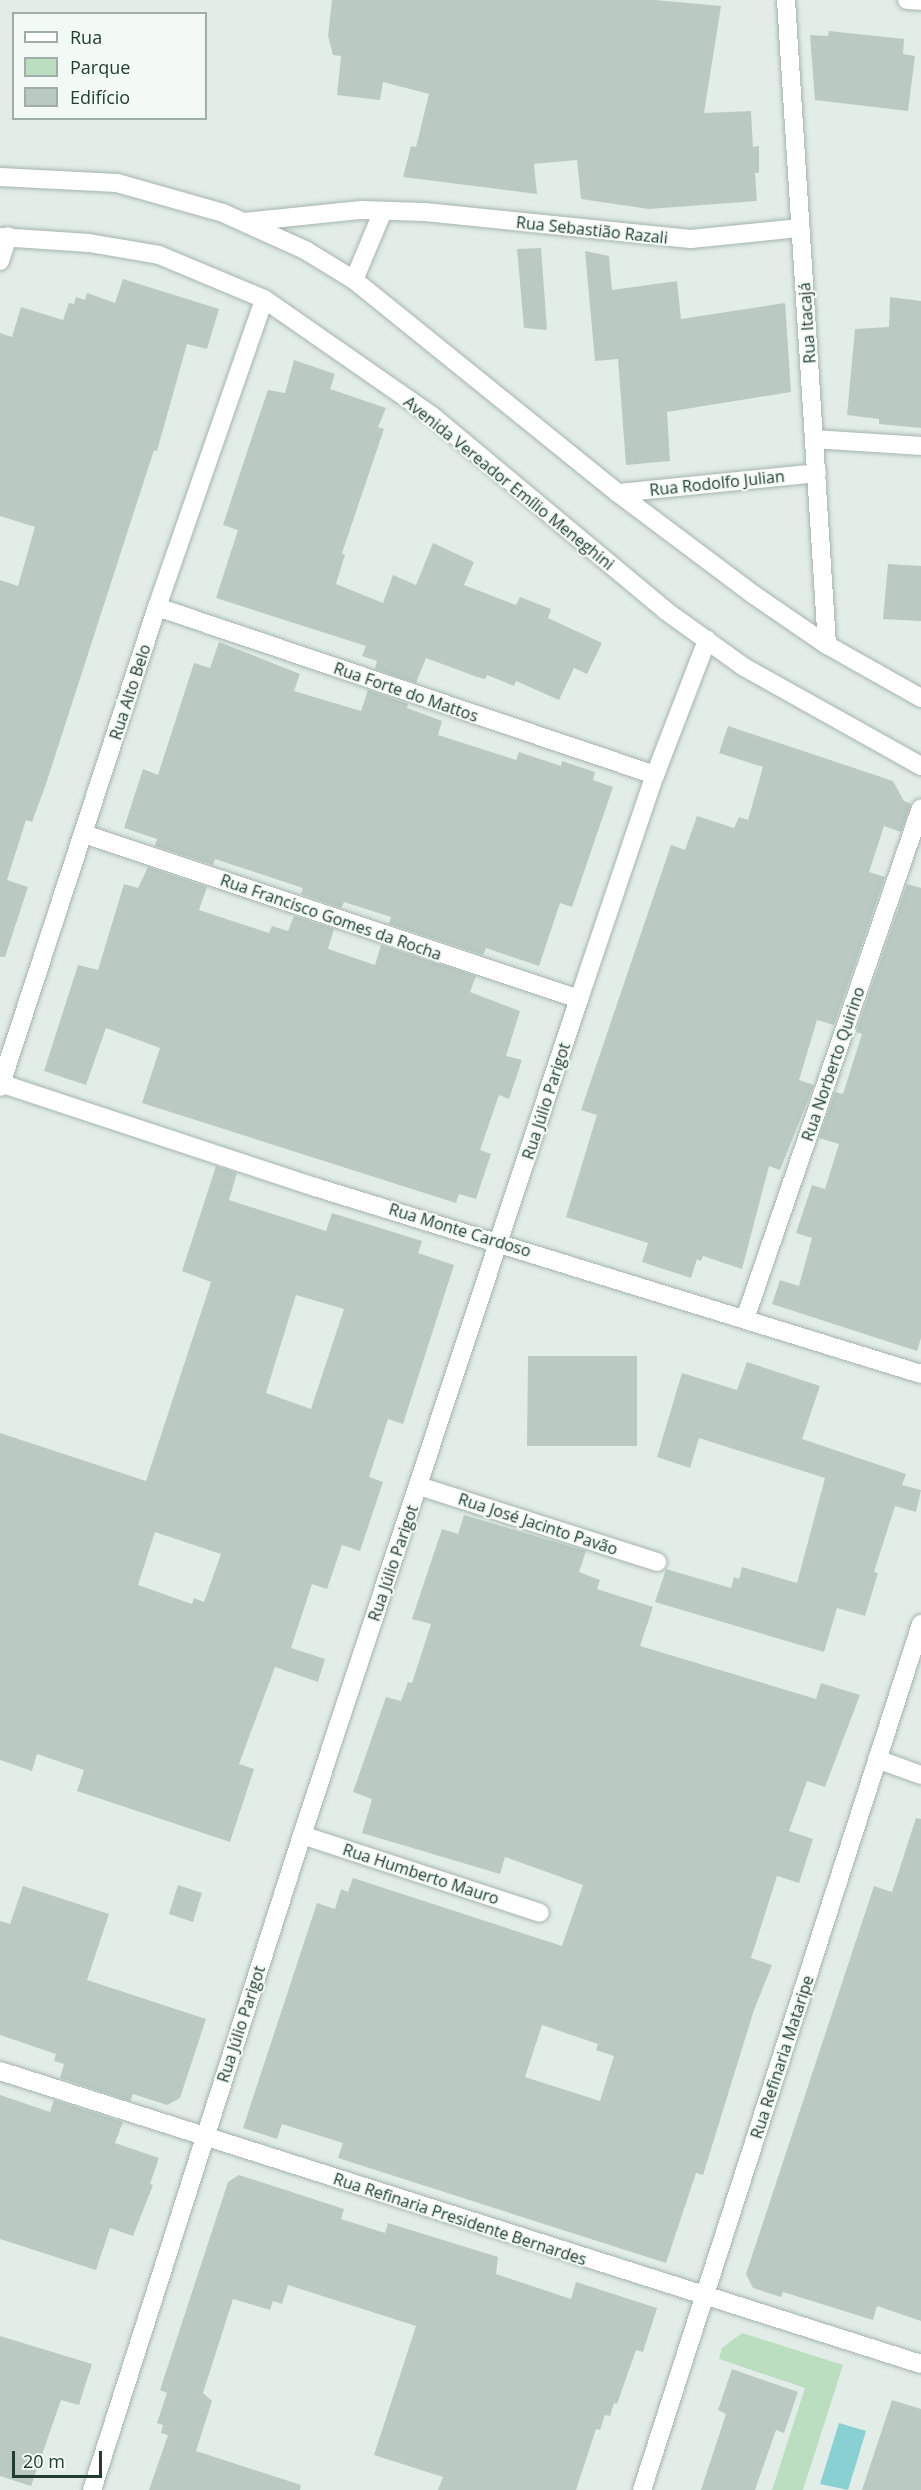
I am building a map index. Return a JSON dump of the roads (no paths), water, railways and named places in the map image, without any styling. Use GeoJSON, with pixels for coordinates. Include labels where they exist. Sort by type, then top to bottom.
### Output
{"type":"FeatureCollection","features":[{"type":"Feature","properties":{"kind":"street","name":"Rua Itacajá"},"geometry":{"type":"LineString","coordinates":[[786,0],[827,645]]}},
{"type":"Feature","properties":{"kind":"street"},"geometry":{"type":"LineString","coordinates":[[907,0],[921,1]]}},
{"type":"Feature","properties":{"kind":"street"},"geometry":{"type":"LineString","coordinates":[[0,177],[21,176],[117,183],[244,222],[304,250],[354,280],[618,494],[827,645],[921,698]]}},
{"type":"Feature","properties":{"kind":"street","name":"Rua Sebastião Razali"},"geometry":{"type":"LineString","coordinates":[[244,222],[321,213],[383,211],[425,212],[691,239],[800,228]]}},
{"type":"Feature","properties":{"kind":"street"},"geometry":{"type":"LineString","coordinates":[[354,280],[383,211]]}},
{"type":"Feature","properties":{"kind":"street"},"geometry":{"type":"LineString","coordinates":[[0,261],[4,237]]}},
{"type":"Feature","properties":{"kind":"street","name":"Avenida Vereador Emílio Meneghini"},"geometry":{"type":"LineString","coordinates":[[4,237],[89,243],[159,255],[264,299],[431,415],[594,553],[744,667],[921,766]]}},
{"type":"Feature","properties":{"kind":"street","name":"Rua Alto Belo"},"geometry":{"type":"LineString","coordinates":[[0,1084],[157,607],[264,299]]}},
{"type":"Feature","properties":{"kind":"street"},"geometry":{"type":"LineString","coordinates":[[814,439],[921,446]]}},
{"type":"Feature","properties":{"kind":"street","name":"Rua Rodolfo Julian"},"geometry":{"type":"LineString","coordinates":[[618,494],[817,473]]}},
{"type":"Feature","properties":{"kind":"street","name":"Rua Forte do Mattos"},"geometry":{"type":"LineString","coordinates":[[157,607],[656,775]]}},
{"type":"Feature","properties":{"kind":"street","name":"Rua Júlio Parigot"},"geometry":{"type":"LineString","coordinates":[[92,2490],[302,1835],[579,999],[656,775],[707,640]]}},
{"type":"Feature","properties":{"kind":"street","name":"Rua Norberto Quirino"},"geometry":{"type":"LineString","coordinates":[[745,1319],[921,808]]}},
{"type":"Feature","properties":{"kind":"street","name":"Rua Francisco Gomes da Rocha"},"geometry":{"type":"LineString","coordinates":[[84,834],[579,999]]}},
{"type":"Feature","properties":{"kind":"street","name":"Rua Monte Cardoso"},"geometry":{"type":"LineString","coordinates":[[0,1084],[315,1187],[500,1242],[921,1374]]}},
{"type":"Feature","properties":{"kind":"street","name":"Rua José Jacinto Pavão"},"geometry":{"type":"LineString","coordinates":[[419,1486],[657,1562]]}},
{"type":"Feature","properties":{"kind":"street","name":"Rua Refinaria Mataripe"},"geometry":{"type":"LineString","coordinates":[[642,2490],[921,1624]]}},
{"type":"Feature","properties":{"kind":"street"},"geometry":{"type":"LineString","coordinates":[[877,1759],[921,1775]]}},
{"type":"Feature","properties":{"kind":"street","name":"Rua Humberto Mauro"},"geometry":{"type":"LineString","coordinates":[[302,1835],[540,1913]]}},
{"type":"Feature","properties":{"kind":"street","name":"Rua Refinaria Presidente Bernardes"},"geometry":{"type":"LineString","coordinates":[[0,2071],[204,2138],[921,2364]]}},
{"type":"Feature","properties":{"kind":"water"},"geometry":{"type":"Polygon","coordinates":[[[839,2423],[866,2431],[848,2490],[820,2484],[839,2423]]]}}]}
